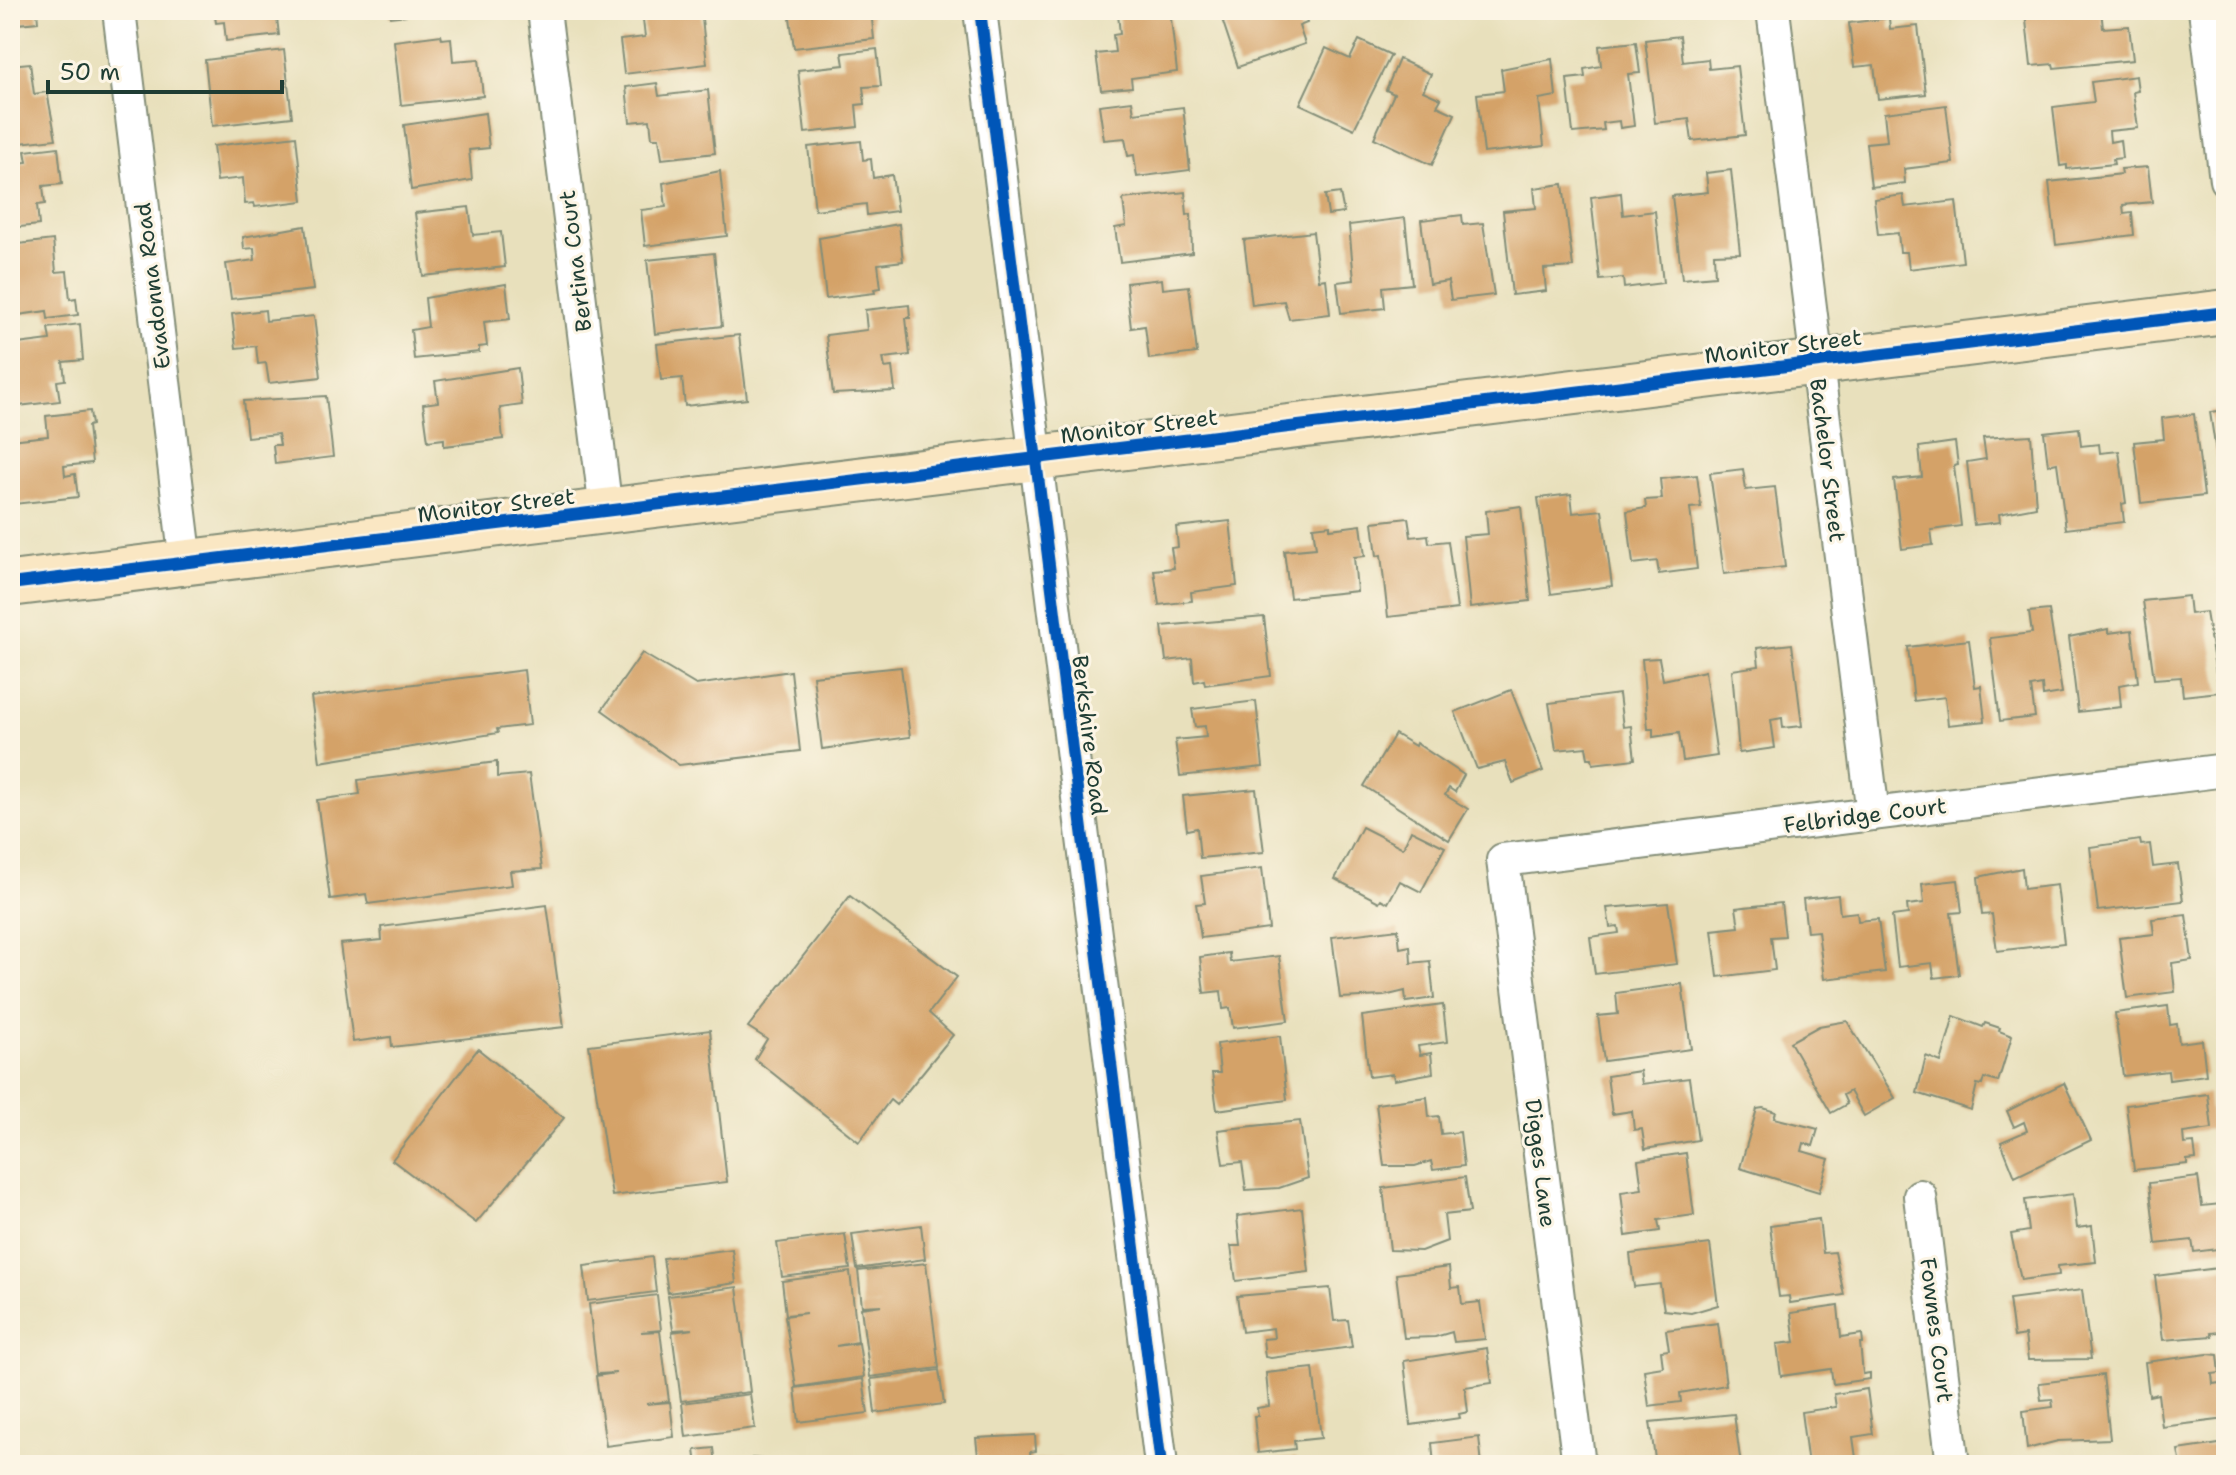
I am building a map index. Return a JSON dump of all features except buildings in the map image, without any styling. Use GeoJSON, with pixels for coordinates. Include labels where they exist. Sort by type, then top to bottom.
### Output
{"type":"FeatureCollection","features":[{"type":"Feature","properties":{"kind":"street","name":"Evadonna Road"},"geometry":{"type":"LineString","coordinates":[[119,10],[186,563]]}},
{"type":"Feature","properties":{"kind":"street","name":"Bertina Court"},"geometry":{"type":"LineString","coordinates":[[544,10],[606,511]]}},
{"type":"Feature","properties":{"kind":"street","name":"Berkshire Road"},"geometry":{"type":"LineString","coordinates":[[980,10],[1161,1465]]}},
{"type":"Feature","properties":{"kind":"street","name":"Bachelor Street"},"geometry":{"type":"LineString","coordinates":[[1773,10],[1873,814]]}},
{"type":"Feature","properties":{"kind":"street"},"geometry":{"type":"LineString","coordinates":[[2205,10],[2226,180]]}},
{"type":"Feature","properties":{"kind":"street","name":"Monitor Street"},"geometry":{"type":"LineString","coordinates":[[10,584],[2226,312]]}},
{"type":"Feature","properties":{"kind":"street","name":"Felbridge Court"},"geometry":{"type":"LineString","coordinates":[[1503,860],[2226,770]]}},
{"type":"Feature","properties":{"kind":"street","name":"Digges Lane"},"geometry":{"type":"LineString","coordinates":[[1503,860],[1579,1465]]}},
{"type":"Feature","properties":{"kind":"street","name":"Fownes Court"},"geometry":{"type":"LineString","coordinates":[[1920,1196],[1953,1465]]}},
{"type":"Feature","properties":{"kind":"cycle path"},"geometry":{"type":"LineString","coordinates":[[980,10],[1161,1465]]}},
{"type":"Feature","properties":{"kind":"cycle path"},"geometry":{"type":"LineString","coordinates":[[10,584],[2226,312]]}}]}
